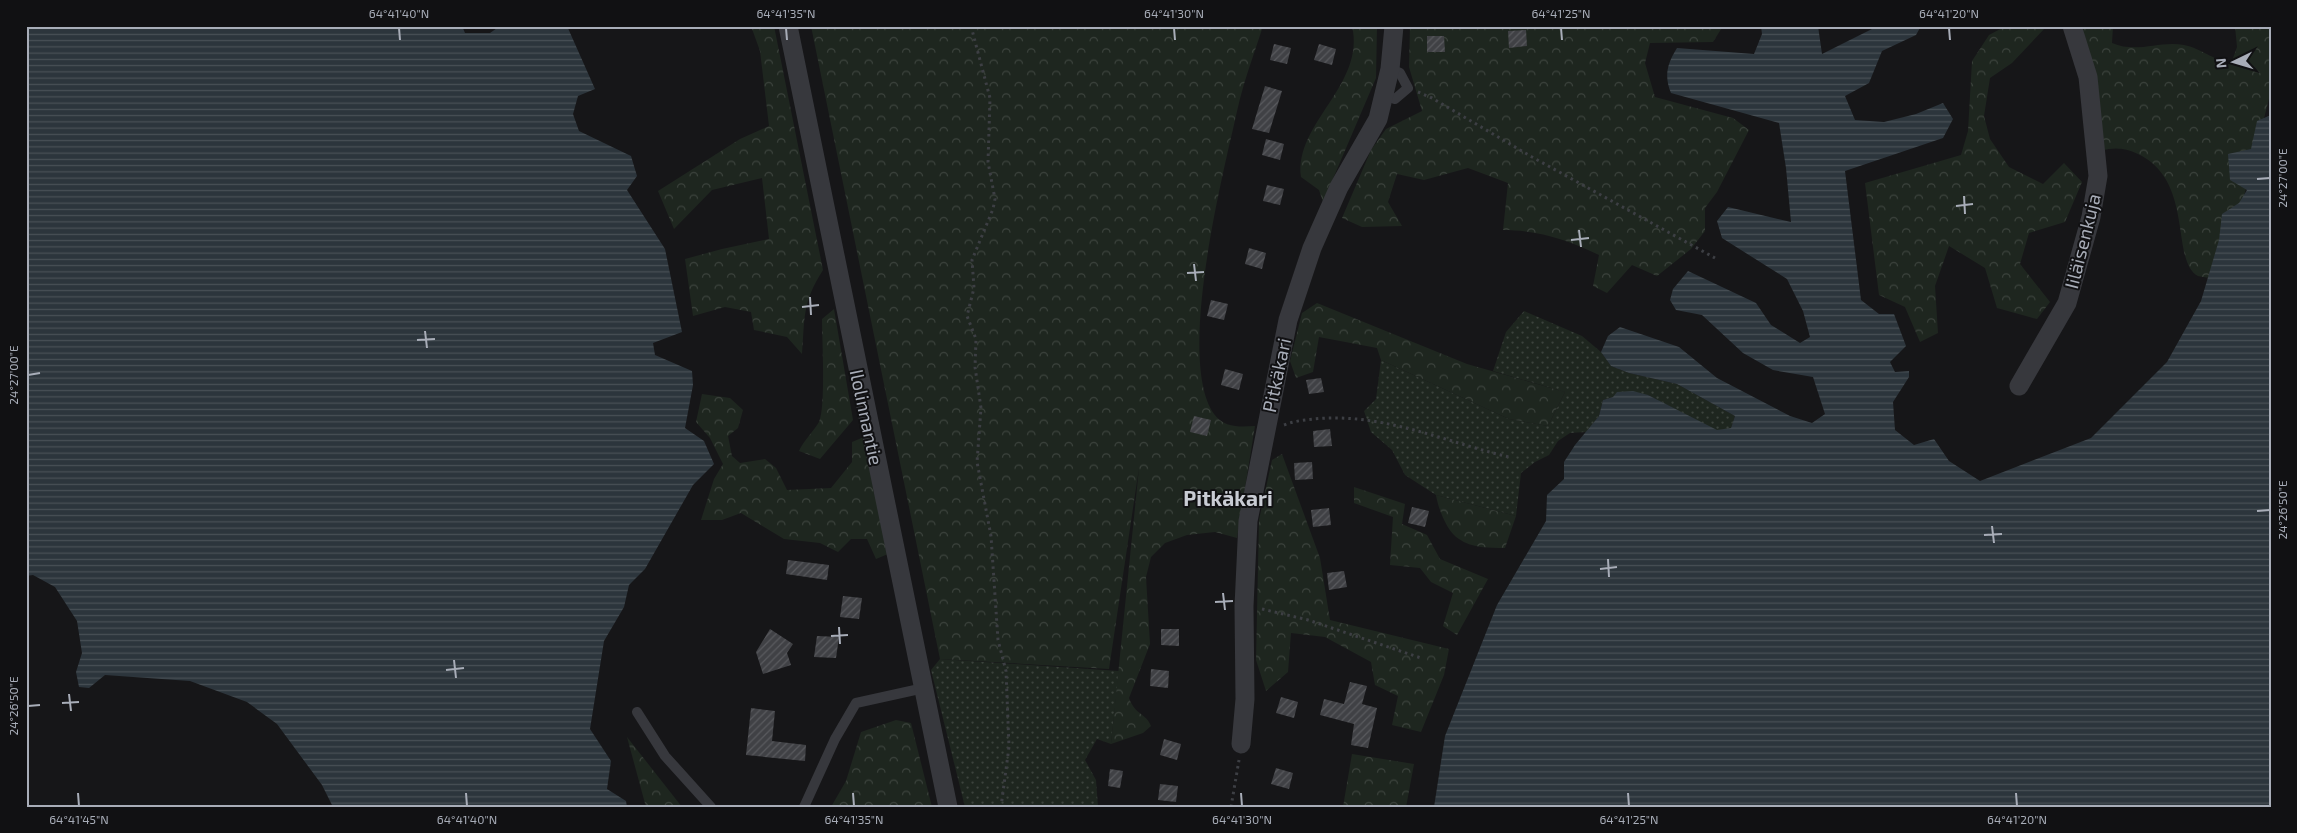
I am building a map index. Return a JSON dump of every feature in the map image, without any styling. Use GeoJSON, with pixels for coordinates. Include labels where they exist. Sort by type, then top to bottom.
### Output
{"type":"FeatureCollection","features":[{"type":"Feature","properties":{"kind":"street","name":"Ilolinnantie"},"geometry":{"type":"LineString","coordinates":[[788,26],[866,419],[889,516],[948,807]]}},
{"type":"Feature","properties":{"kind":"street","name":"Pitkäkari"},"geometry":{"type":"LineString","coordinates":[[1241,744],[1245,699],[1244,606],[1248,520],[1288,320],[1312,248],[1339,186],[1378,119],[1390,69],[1394,26]]}},
{"type":"Feature","properties":{"kind":"street","name":"Iiläisenkuja"},"geometry":{"type":"LineString","coordinates":[[2019,386],[2067,303],[2092,216],[2098,176],[2088,77],[2072,26]]}},
{"type":"Feature","properties":{"kind":"lane"},"geometry":{"type":"LineString","coordinates":[[1385,95],[1395,99],[1408,88],[1400,73],[1390,69]]}},
{"type":"Feature","properties":{"kind":"lane"},"geometry":{"type":"LineString","coordinates":[[804,807],[835,739],[856,703],[924,688]]}},
{"type":"Feature","properties":{"kind":"lane"},"geometry":{"type":"LineString","coordinates":[[637,712],[665,756],[711,807]]}},
{"type":"Feature","properties":{"kind":"path"},"geometry":{"type":"LineString","coordinates":[[971,26],[990,98],[988,162],[995,199],[993,209],[972,260],[974,288],[966,316],[976,339],[975,366],[981,408],[976,452],[991,536],[998,640],[1006,671],[1009,747],[1001,807]]}},
{"type":"Feature","properties":{"kind":"path"},"geometry":{"type":"LineString","coordinates":[[1408,88],[1432,98],[1532,157],[1715,258]]}},
{"type":"Feature","properties":{"kind":"path"},"geometry":{"type":"LineString","coordinates":[[1264,435],[1292,422],[1333,417],[1384,422],[1509,457]]}},
{"type":"Feature","properties":{"kind":"path"},"geometry":{"type":"LineString","coordinates":[[1244,606],[1308,620],[1420,658]]}},
{"type":"Feature","properties":{"kind":"path"},"geometry":{"type":"LineString","coordinates":[[1231,807],[1241,744]]}},
{"type":"Feature","properties":{"kind":"green space"},"geometry":{"type":"Polygon","coordinates":[[[751,26],[774,26],[823,270],[808,301],[804,320],[802,354],[787,337],[754,330],[751,312],[725,307],[693,316],[685,259],[769,239],[762,178],[712,190],[674,229],[658,191],[740,139],[769,126],[760,51],[751,26]]]}},
{"type":"Feature","properties":{"kind":"green space"},"geometry":{"type":"Polygon","coordinates":[[[811,26],[1263,26],[1242,92],[1223,172],[1209,244],[1200,323],[1200,359],[1204,391],[1214,414],[1218,419],[1227,424],[1255,426],[1237,538],[1215,532],[1187,535],[1165,543],[1151,557],[1146,577],[1150,644],[1129,698],[1134,708],[1151,726],[1143,733],[1111,744],[1139,468],[1109,669],[940,659],[811,26]]]}},
{"type":"Feature","properties":{"kind":"green space"},"geometry":{"type":"Polygon","coordinates":[[[1352,26],[1377,26],[1376,78],[1323,202],[1319,190],[1301,177],[1302,157],[1308,139],[1349,67],[1354,47],[1352,26]]]}},
{"type":"Feature","properties":{"kind":"green space"},"geometry":{"type":"Polygon","coordinates":[[[1410,26],[1723,26],[1713,42],[1650,43],[1645,63],[1655,97],[1733,118],[1749,130],[1717,192],[1705,208],[1705,231],[1691,249],[1657,276],[1632,265],[1607,293],[1593,286],[1599,255],[1552,237],[1516,230],[1503,230],[1508,183],[1468,168],[1424,180],[1397,174],[1388,202],[1402,226],[1362,227],[1342,218],[1371,150],[1386,129],[1422,111],[1409,67],[1410,26]]]}},
{"type":"Feature","properties":{"kind":"green space"},"geometry":{"type":"Polygon","coordinates":[[[2006,26],[2043,26],[2045,28],[2012,63],[1990,78],[1984,116],[1990,139],[2009,167],[2043,184],[2064,163],[2082,182],[2065,222],[2029,233],[2020,264],[2050,302],[2037,319],[1997,308],[1985,268],[1949,246],[1935,286],[1938,333],[1920,342],[1905,307],[1879,295],[1865,183],[1961,155],[1968,131],[1972,61],[1989,35],[2006,26]]]}},
{"type":"Feature","properties":{"kind":"green space"},"geometry":{"type":"Polygon","coordinates":[[[2077,26],[2113,26],[2112,43],[2121,46],[2184,45],[2225,61],[2232,61],[2237,47],[2235,26],[2271,26],[2271,91],[2235,231],[2209,278],[2198,276],[2190,268],[2185,254],[2175,201],[2167,182],[2156,166],[2129,150],[2110,149],[2101,151],[2077,26]]]}},
{"type":"Feature","properties":{"kind":"green space"},"geometry":{"type":"Polygon","coordinates":[[[1317,303],[1467,364],[1565,392],[1548,426],[1509,419],[1381,360],[1377,348],[1319,337],[1313,372],[1296,378],[1290,361],[1302,313],[1317,303]]]}},
{"type":"Feature","properties":{"kind":"green space"},"geometry":{"type":"Polygon","coordinates":[[[834,309],[853,420],[820,459],[799,451],[819,422],[821,414],[823,388],[822,319],[834,309]]]}},
{"type":"Feature","properties":{"kind":"green space"},"geometry":{"type":"Polygon","coordinates":[[[1524,311],[1582,336],[1601,352],[1611,366],[1629,373],[1677,384],[1735,416],[1731,428],[1717,431],[1648,395],[1613,397],[1603,400],[1599,416],[1586,432],[1570,433],[1558,441],[1549,455],[1535,462],[1521,473],[1516,516],[1436,495],[1405,475],[1392,450],[1371,432],[1364,411],[1376,399],[1381,360],[1509,419],[1548,426],[1565,392],[1493,371],[1506,332],[1524,311]]]}},
{"type":"Feature","properties":{"kind":"green space"},"geometry":{"type":"Polygon","coordinates":[[[702,394],[730,398],[743,410],[738,428],[728,436],[732,456],[740,463],[765,459],[776,468],[787,490],[831,488],[852,462],[852,442],[864,437],[888,554],[876,559],[867,539],[851,539],[838,552],[820,543],[784,539],[741,513],[722,520],[701,520],[714,479],[723,464],[710,438],[696,422],[702,394]]]}},
{"type":"Feature","properties":{"kind":"green space"},"geometry":{"type":"Polygon","coordinates":[[[1282,454],[1320,558],[1330,620],[1449,649],[1444,675],[1421,732],[1392,725],[1398,696],[1375,685],[1371,662],[1325,637],[1291,633],[1288,672],[1266,691],[1256,660],[1259,520],[1272,460],[1282,454]]]}},
{"type":"Feature","properties":{"kind":"green space"},"geometry":{"type":"Polygon","coordinates":[[[1354,487],[1405,504],[1402,524],[1427,535],[1440,559],[1488,579],[1457,635],[1443,626],[1453,593],[1431,582],[1420,568],[1390,565],[1393,517],[1354,503],[1354,487]]]}},
{"type":"Feature","properties":{"kind":"green space"},"geometry":{"type":"Polygon","coordinates":[[[1436,495],[1516,516],[1505,548],[1475,546],[1455,536],[1441,513],[1436,495]]]}},
{"type":"Feature","properties":{"kind":"green space"},"geometry":{"type":"Polygon","coordinates":[[[940,659],[1119,671],[1111,744],[1097,739],[1085,760],[1096,780],[1098,807],[965,807],[931,670],[940,659]]]}},
{"type":"Feature","properties":{"kind":"green space"},"geometry":{"type":"Polygon","coordinates":[[[896,720],[911,723],[932,807],[831,807],[846,781],[861,732],[896,720]]]}},
{"type":"Feature","properties":{"kind":"green space"},"geometry":{"type":"Polygon","coordinates":[[[627,737],[682,807],[646,807],[627,737]]]}},
{"type":"Feature","properties":{"kind":"green space"},"geometry":{"type":"Polygon","coordinates":[[[1352,754],[1414,764],[1406,807],[1343,807],[1352,754]]]}},
{"type":"Feature","properties":{"kind":"shaded area"},"geometry":{"type":"Polygon","coordinates":[[[26,26],[462,26],[465,33],[490,33],[500,26],[516,26],[525,29],[533,26],[567,26],[595,89],[578,96],[573,114],[579,131],[631,156],[637,176],[627,190],[665,249],[682,332],[653,343],[655,355],[692,371],[693,385],[685,428],[704,441],[714,464],[693,485],[645,569],[629,585],[624,607],[604,641],[590,729],[611,761],[607,789],[626,801],[627,807],[333,807],[322,785],[277,724],[247,702],[190,681],[105,675],[89,688],[79,687],[76,672],[82,653],[77,621],[55,587],[33,575],[26,576],[26,26]]]}},
{"type":"Feature","properties":{"kind":"shaded area"},"geometry":{"type":"Polygon","coordinates":[[[1761,26],[1818,26],[1822,54],[1878,26],[1921,26],[1916,35],[1882,51],[1869,83],[1845,96],[1855,120],[1884,122],[1916,114],[1943,103],[1953,119],[1943,138],[1845,171],[1861,300],[1879,314],[1894,314],[1906,346],[1890,362],[1895,372],[1909,371],[1909,377],[1893,402],[1895,430],[1914,445],[1934,439],[1949,461],[1980,481],[2091,438],[2167,362],[2201,301],[2219,240],[2222,214],[2239,203],[2247,190],[2230,180],[2228,154],[2251,149],[2257,121],[2271,115],[2271,807],[1434,807],[1445,736],[1497,605],[1546,521],[1547,495],[1564,479],[1564,462],[1575,445],[1599,416],[1603,400],[1613,397],[1617,392],[1633,391],[1648,395],[1717,430],[1731,428],[1735,416],[1677,384],[1629,373],[1611,366],[1601,352],[1608,336],[1620,327],[1679,347],[1717,378],[1790,416],[1812,423],[1825,414],[1813,377],[1773,370],[1743,353],[1702,315],[1676,310],[1670,300],[1673,289],[1688,271],[1756,303],[1771,325],[1800,343],[1810,337],[1803,311],[1787,279],[1722,238],[1717,221],[1728,207],[1791,222],[1786,168],[1779,123],[1671,93],[1667,76],[1671,59],[1677,48],[1754,54],[1762,34],[1761,26]]]}},
{"type":"Feature","properties":{"kind":"building"},"geometry":{"type":"Polygon","coordinates":[[[1526,30],[1527,46],[1509,48],[1508,31],[1526,30]]]}},
{"type":"Feature","properties":{"kind":"building"},"geometry":{"type":"Polygon","coordinates":[[[1427,36],[1444,36],[1445,52],[1427,52],[1427,36]]]}},
{"type":"Feature","properties":{"kind":"building"},"geometry":{"type":"Polygon","coordinates":[[[1274,44],[1291,48],[1287,64],[1270,60],[1274,44]]]}},
{"type":"Feature","properties":{"kind":"building"},"geometry":{"type":"Polygon","coordinates":[[[1319,44],[1336,49],[1332,65],[1314,60],[1319,44]]]}},
{"type":"Feature","properties":{"kind":"building"},"geometry":{"type":"Polygon","coordinates":[[[1265,86],[1282,91],[1269,133],[1252,129],[1265,86]]]}},
{"type":"Feature","properties":{"kind":"building"},"geometry":{"type":"Polygon","coordinates":[[[1266,139],[1284,144],[1280,160],[1262,155],[1266,139]]]}},
{"type":"Feature","properties":{"kind":"building"},"geometry":{"type":"Polygon","coordinates":[[[1267,185],[1284,189],[1280,205],[1263,201],[1267,185]]]}},
{"type":"Feature","properties":{"kind":"building"},"geometry":{"type":"Polygon","coordinates":[[[1249,248],[1266,253],[1262,269],[1245,264],[1249,248]]]}},
{"type":"Feature","properties":{"kind":"building"},"geometry":{"type":"Polygon","coordinates":[[[1211,300],[1228,304],[1224,320],[1207,316],[1211,300]]]}},
{"type":"Feature","properties":{"kind":"building"},"geometry":{"type":"Polygon","coordinates":[[[1225,369],[1243,374],[1239,390],[1221,385],[1225,369]]]}},
{"type":"Feature","properties":{"kind":"building"},"geometry":{"type":"Polygon","coordinates":[[[1321,378],[1324,392],[1309,394],[1306,380],[1321,378]]]}},
{"type":"Feature","properties":{"kind":"building"},"geometry":{"type":"Polygon","coordinates":[[[1194,416],[1211,420],[1207,436],[1190,432],[1194,416]]]}},
{"type":"Feature","properties":{"kind":"building"},"geometry":{"type":"Polygon","coordinates":[[[1330,429],[1332,446],[1314,447],[1313,431],[1330,429]]]}},
{"type":"Feature","properties":{"kind":"building"},"geometry":{"type":"Polygon","coordinates":[[[1312,462],[1313,479],[1295,480],[1294,463],[1312,462]]]}},
{"type":"Feature","properties":{"kind":"building"},"geometry":{"type":"Polygon","coordinates":[[[1412,507],[1429,511],[1425,527],[1408,523],[1412,507]]]}},
{"type":"Feature","properties":{"kind":"building"},"geometry":{"type":"Polygon","coordinates":[[[1329,508],[1331,525],[1313,527],[1311,510],[1329,508]]]}},
{"type":"Feature","properties":{"kind":"building"},"geometry":{"type":"Polygon","coordinates":[[[788,560],[829,565],[827,580],[786,574],[788,560]]]}},
{"type":"Feature","properties":{"kind":"building"},"geometry":{"type":"Polygon","coordinates":[[[1344,571],[1347,587],[1329,590],[1327,573],[1344,571]]]}},
{"type":"Feature","properties":{"kind":"building"},"geometry":{"type":"Polygon","coordinates":[[[843,596],[862,598],[859,619],[840,617],[843,596]]]}},
{"type":"Feature","properties":{"kind":"building"},"geometry":{"type":"Polygon","coordinates":[[[770,629],[793,644],[787,653],[791,665],[763,674],[756,652],[770,629]]]}},
{"type":"Feature","properties":{"kind":"building"},"geometry":{"type":"Polygon","coordinates":[[[1161,629],[1179,629],[1179,646],[1161,645],[1161,629]]]}},
{"type":"Feature","properties":{"kind":"building"},"geometry":{"type":"Polygon","coordinates":[[[817,636],[839,637],[836,658],[814,657],[817,636]]]}},
{"type":"Feature","properties":{"kind":"building"},"geometry":{"type":"Polygon","coordinates":[[[1151,669],[1169,671],[1168,688],[1150,686],[1151,669]]]}},
{"type":"Feature","properties":{"kind":"building"},"geometry":{"type":"Polygon","coordinates":[[[1350,682],[1367,686],[1362,704],[1377,708],[1368,748],[1351,745],[1354,724],[1320,715],[1324,699],[1344,704],[1350,682]]]}},
{"type":"Feature","properties":{"kind":"building"},"geometry":{"type":"Polygon","coordinates":[[[1281,697],[1298,702],[1294,718],[1276,713],[1281,697]]]}},
{"type":"Feature","properties":{"kind":"building"},"geometry":{"type":"Polygon","coordinates":[[[751,708],[775,711],[772,741],[806,745],[805,761],[746,755],[751,708]]]}},
{"type":"Feature","properties":{"kind":"building"},"geometry":{"type":"Polygon","coordinates":[[[1164,739],[1181,744],[1177,760],[1160,755],[1164,739]]]}},
{"type":"Feature","properties":{"kind":"building"},"geometry":{"type":"Polygon","coordinates":[[[1276,768],[1293,773],[1289,789],[1271,784],[1276,768]]]}},
{"type":"Feature","properties":{"kind":"building"},"geometry":{"type":"Polygon","coordinates":[[[1110,769],[1123,771],[1120,788],[1108,786],[1110,769]]]}},
{"type":"Feature","properties":{"kind":"building"},"geometry":{"type":"Polygon","coordinates":[[[1160,784],[1178,786],[1176,802],[1158,800],[1160,784]]]}},
{"type":"Feature","properties":{"kind":"district","name":"Pitkäkari"},"geometry":{"type":"Point","coordinates":[1228,497]}}]}
